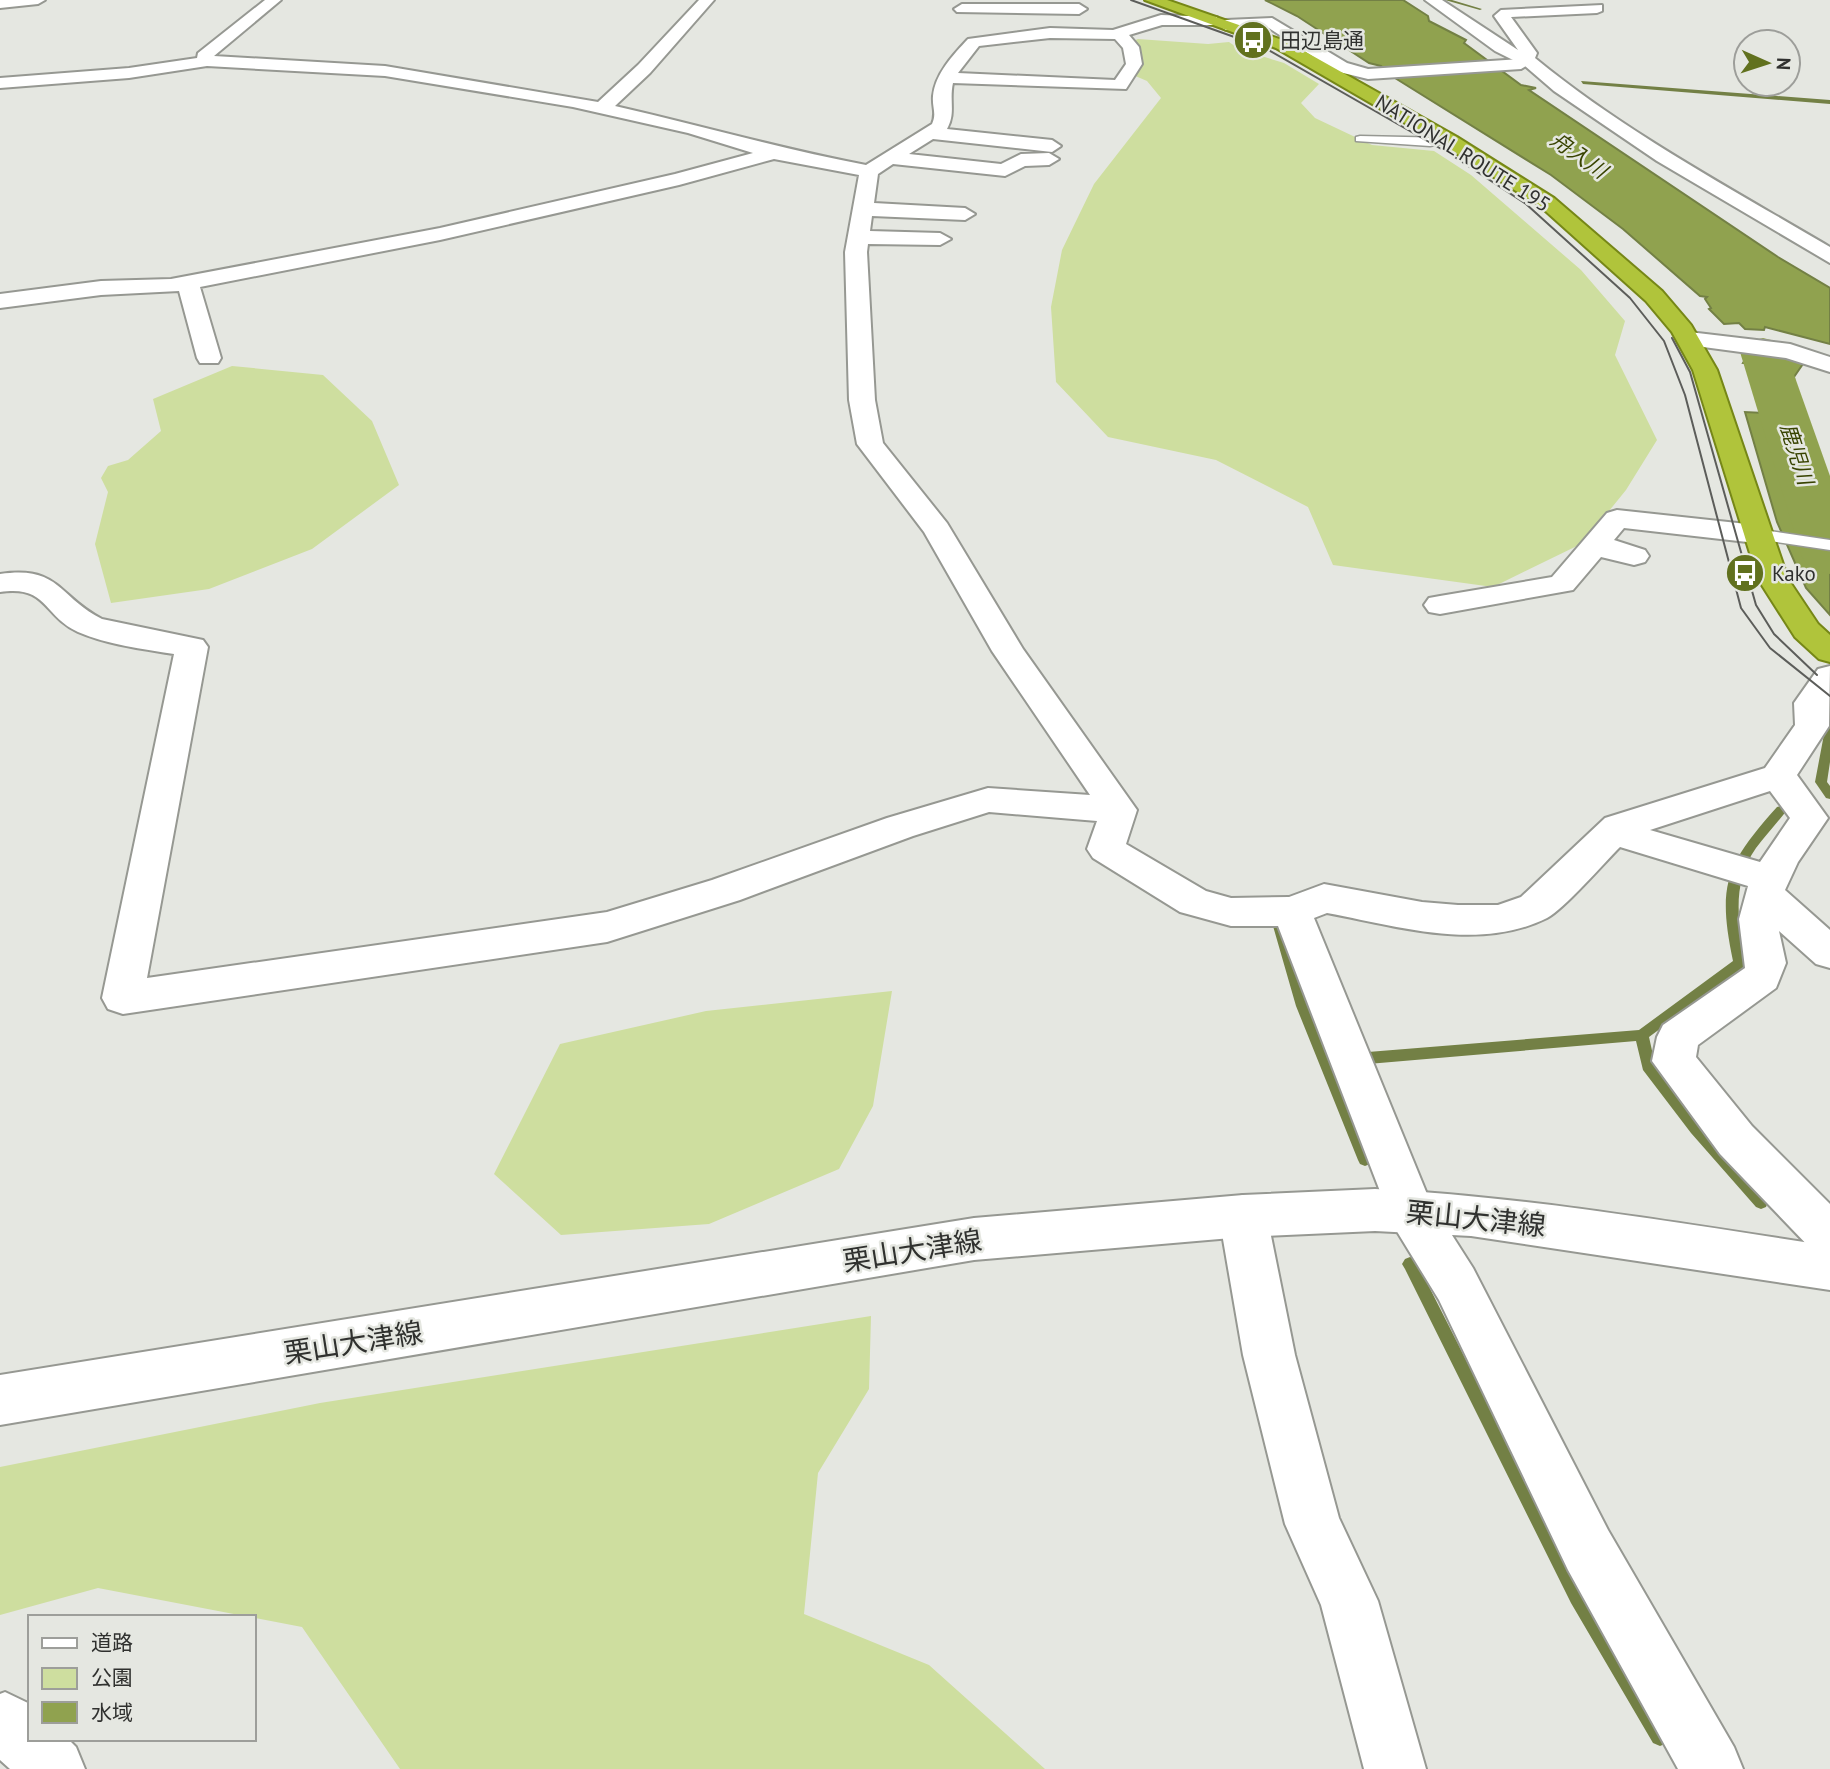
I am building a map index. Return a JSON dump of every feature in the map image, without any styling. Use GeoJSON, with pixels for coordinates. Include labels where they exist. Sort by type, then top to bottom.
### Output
{"type":"FeatureCollection","features":[{"type":"Feature","properties":{"kind":"highway","name":"NATIONAL ROUTE 195"},"geometry":{"type":"LineString","coordinates":[[1155,9],[1219,22],[1282,45],[1450,141],[1547,202],[1654,296],[1689,339],[1705,370],[1756,534],[1773,579],[1806,630],[1830,652]]}},
{"type":"Feature","properties":{"kind":"street"},"geometry":{"type":"LineString","coordinates":[[0,3],[38,0]]}},
{"type":"Feature","properties":{"kind":"street"},"geometry":{"type":"LineString","coordinates":[[206,61],[204,56],[214,46],[274,0]]}},
{"type":"Feature","properties":{"kind":"street"},"geometry":{"type":"LineString","coordinates":[[600,110],[644,69],[707,0]]}},
{"type":"Feature","properties":{"kind":"street"},"geometry":{"type":"LineString","coordinates":[[1432,0],[1616,126],[1746,208],[1830,256]]}},
{"type":"Feature","properties":{"kind":"street"},"geometry":{"type":"LineString","coordinates":[[1487,8],[1506,13],[1597,8]]}},
{"type":"Feature","properties":{"kind":"street"},"geometry":{"type":"LineString","coordinates":[[1060,9],[1069,33]]}},
{"type":"Feature","properties":{"kind":"street"},"geometry":{"type":"LineString","coordinates":[[966,27],[1060,9],[1096,9]]}},
{"type":"Feature","properties":{"kind":"street"},"geometry":{"type":"LineString","coordinates":[[966,27],[1119,34],[1155,9]]}},
{"type":"Feature","properties":{"kind":"street"},"geometry":{"type":"LineString","coordinates":[[1506,13],[1502,16],[1529,53],[1524,62]]}},
{"type":"Feature","properties":{"kind":"street"},"geometry":{"type":"LineString","coordinates":[[1219,22],[1272,23],[1341,66],[1378,75],[1524,62]]}},
{"type":"Feature","properties":{"kind":"street"},"geometry":{"type":"LineString","coordinates":[[966,27],[1002,56]]}},
{"type":"Feature","properties":{"kind":"street"},"geometry":{"type":"LineString","coordinates":[[966,27],[945,84],[944,119],[932,133],[874,182],[858,237],[858,340],[862,400],[870,444],[937,530],[1008,651],[1119,810]]}},
{"type":"Feature","properties":{"kind":"street"},"geometry":{"type":"LineString","coordinates":[[1119,34],[1131,47],[1134,64],[1120,85]]}},
{"type":"Feature","properties":{"kind":"street"},"geometry":{"type":"LineString","coordinates":[[0,83],[129,73],[206,61],[385,71],[544,97],[693,129],[874,182],[965,214]]}},
{"type":"Feature","properties":{"kind":"street"},"geometry":{"type":"LineString","coordinates":[[945,84],[1120,85],[1128,93],[1130,104]]}},
{"type":"Feature","properties":{"kind":"street"},"geometry":{"type":"LineString","coordinates":[[945,84],[1057,94]]}},
{"type":"Feature","properties":{"kind":"street"},"geometry":{"type":"LineString","coordinates":[[932,133],[1058,147],[1062,142]]}},
{"type":"Feature","properties":{"kind":"street"},"geometry":{"type":"LineString","coordinates":[[961,154],[975,138]]}},
{"type":"Feature","properties":{"kind":"street"},"geometry":{"type":"LineString","coordinates":[[0,300],[101,288],[188,283],[440,234],[623,189],[679,179],[774,153]]}},
{"type":"Feature","properties":{"kind":"street"},"geometry":{"type":"LineString","coordinates":[[874,182],[1006,170],[1021,160],[1049,159]]}},
{"type":"Feature","properties":{"kind":"street"},"geometry":{"type":"LineString","coordinates":[[858,237],[940,239]]}},
{"type":"Feature","properties":{"kind":"street"},"geometry":{"type":"LineString","coordinates":[[188,283],[209,358]]}},
{"type":"Feature","properties":{"kind":"street"},"geometry":{"type":"LineString","coordinates":[[1689,339],[1790,351],[1830,365]]}},
{"type":"Feature","properties":{"kind":"street"},"geometry":{"type":"LineString","coordinates":[[1440,605],[1562,584],[1616,519],[1756,534]]}},
{"type":"Feature","properties":{"kind":"street"},"geometry":{"type":"LineString","coordinates":[[1597,543],[1614,552],[1634,556]]}},
{"type":"Feature","properties":{"kind":"street"},"geometry":{"type":"LineString","coordinates":[[0,583],[15,580],[49,588],[63,606],[88,625],[137,639],[192,648],[123,998],[607,927],[726,890],[900,827],[988,800],[1119,810]]}},
{"type":"Feature","properties":{"kind":"street"},"geometry":{"type":"LineString","coordinates":[[1119,810],[1106,849],[1183,895],[1231,912],[1292,911],[1324,898],[1422,916],[1499,919],[1535,907],[1618,827],[1779,776],[1812,726],[1811,703],[1830,676]]}},
{"type":"Feature","properties":{"kind":"street"},"geometry":{"type":"LineString","coordinates":[[1779,776],[1810,818],[1775,865],[1768,887],[1759,921],[1767,967],[1762,977],[1678,1037],[1674,1061],[1736,1140],[1830,1236]]}},
{"type":"Feature","properties":{"kind":"street"},"geometry":{"type":"LineString","coordinates":[[1613,832],[1768,887],[1830,953]]}},
{"type":"Feature","properties":{"kind":"street"},"geometry":{"type":"LineString","coordinates":[[1292,911],[1410,1210],[1456,1284],[1588,1550],[1712,1769]]}},
{"type":"Feature","properties":{"kind":"street","name":"栗山大津線"},"geometry":{"type":"LineString","coordinates":[[0,1400],[974,1239],[1243,1216],[1410,1210],[1582,1229],[1830,1268]]}},
{"type":"Feature","properties":{"kind":"street"},"geometry":{"type":"LineString","coordinates":[[1243,1216],[1269,1355],[1313,1524],[1349,1601],[1395,1769]]}},
{"type":"Feature","properties":{"kind":"street"},"geometry":{"type":"LineString","coordinates":[[0,1724],[5,1722],[54,1769]]}},
{"type":"Feature","properties":{"kind":"lane"},"geometry":{"type":"LineString","coordinates":[[1360,139],[1430,144],[1450,141]]}},
{"type":"Feature","properties":{"kind":"lane"},"geometry":{"type":"LineString","coordinates":[[1756,534],[1830,545]]}},
{"type":"Feature","properties":{"kind":"green space"},"geometry":{"type":"Polygon","coordinates":[[[1138,39],[1208,44],[1229,42],[1239,49],[1284,63],[1319,84],[1301,103],[1315,118],[1372,145],[1434,151],[1471,175],[1581,270],[1625,321],[1615,355],[1657,440],[1626,490],[1583,543],[1493,587],[1333,565],[1308,507],[1216,460],[1108,437],[1056,382],[1051,307],[1062,250],[1094,184],[1161,98],[1147,81],[1133,75],[1131,42],[1138,39]]]}},
{"type":"Feature","properties":{"kind":"green space"},"geometry":{"type":"Polygon","coordinates":[[[232,366],[323,375],[372,421],[399,485],[312,549],[209,589],[111,603],[95,544],[108,492],[101,478],[108,466],[128,460],[161,431],[153,399],[232,366]]]}},
{"type":"Feature","properties":{"kind":"green space"},"geometry":{"type":"Polygon","coordinates":[[[892,991],[873,1106],[839,1169],[709,1224],[561,1235],[494,1174],[560,1044],[706,1011],[892,991]]]}},
{"type":"Feature","properties":{"kind":"green space"},"geometry":{"type":"Polygon","coordinates":[[[871,1316],[869,1389],[818,1473],[804,1614],[929,1665],[1045,1769],[400,1769],[302,1627],[256,1618],[256,1615],[239,1615],[98,1588],[0,1615],[0,1467],[320,1403],[871,1316]]]}},
{"type":"Feature","properties":{"kind":"water","name":"舟入川"},"geometry":{"type":"Polygon","coordinates":[[[1265,0],[1403,0],[1428,16],[1429,21],[1466,40],[1464,43],[1521,85],[1536,88],[1529,90],[1778,257],[1830,288],[1830,344],[1765,327],[1764,330],[1745,329],[1739,323],[1724,324],[1709,309],[1711,308],[1705,299],[1707,297],[1700,296],[1623,229],[1551,175],[1395,78],[1381,66],[1369,63],[1297,16],[1265,0]]]}},
{"type":"Feature","properties":{"kind":"water"},"geometry":{"type":"Polygon","coordinates":[[[1751,350],[1805,361],[1794,377],[1796,396],[1830,483],[1830,615],[1806,588],[1777,522],[1745,412],[1783,414],[1769,366],[1743,363],[1751,350]]]}},
{"type":"Feature","properties":{"kind":"waterway"},"geometry":{"type":"LineString","coordinates":[[1447,0],[1480,9]]}},
{"type":"Feature","properties":{"kind":"waterway"},"geometry":{"type":"LineString","coordinates":[[1583,82],[1830,102]]}},
{"type":"Feature","properties":{"kind":"waterway","name":"鹿児川"},"geometry":{"type":"LineString","coordinates":[[1763,352],[1830,557]]}},
{"type":"Feature","properties":{"kind":"waterway"},"geometry":{"type":"LineString","coordinates":[[1830,729],[1821,782],[1830,795]]}},
{"type":"Feature","properties":{"kind":"waterway"},"geometry":{"type":"LineString","coordinates":[[1642,1035],[1740,963],[1732,915],[1735,879],[1751,847],[1781,810]]}},
{"type":"Feature","properties":{"kind":"waterway"},"geometry":{"type":"LineString","coordinates":[[1279,926],[1303,1006],[1365,1160]]}},
{"type":"Feature","properties":{"kind":"waterway"},"geometry":{"type":"LineString","coordinates":[[1368,1058],[1642,1035]]}},
{"type":"Feature","properties":{"kind":"waterway"},"geometry":{"type":"LineString","coordinates":[[1642,1035],[1648,1066],[1696,1129],[1761,1202]]}},
{"type":"Feature","properties":{"kind":"waterway"},"geometry":{"type":"LineString","coordinates":[[1410,1264],[1577,1597],[1660,1736]]}},
{"type":"Feature","properties":{"kind":"tram line"},"geometry":{"type":"LineString","coordinates":[[1131,0],[1265,48],[1450,154],[1526,204],[1630,298],[1664,341],[1685,395],[1741,608],[1770,648],[1830,696]]}},
{"type":"Feature","properties":{"kind":"tram line"},"geometry":{"type":"LineString","coordinates":[[1672,338],[1690,372],[1756,605],[1774,634],[1817,675]]}},
{"type":"Feature","properties":{"kind":"place","name":"田辺島通"},"geometry":{"type":"Point","coordinates":[1253,40]}},
{"type":"Feature","properties":{"kind":"place","name":"Kako"},"geometry":{"type":"Point","coordinates":[1745,573]}}]}
